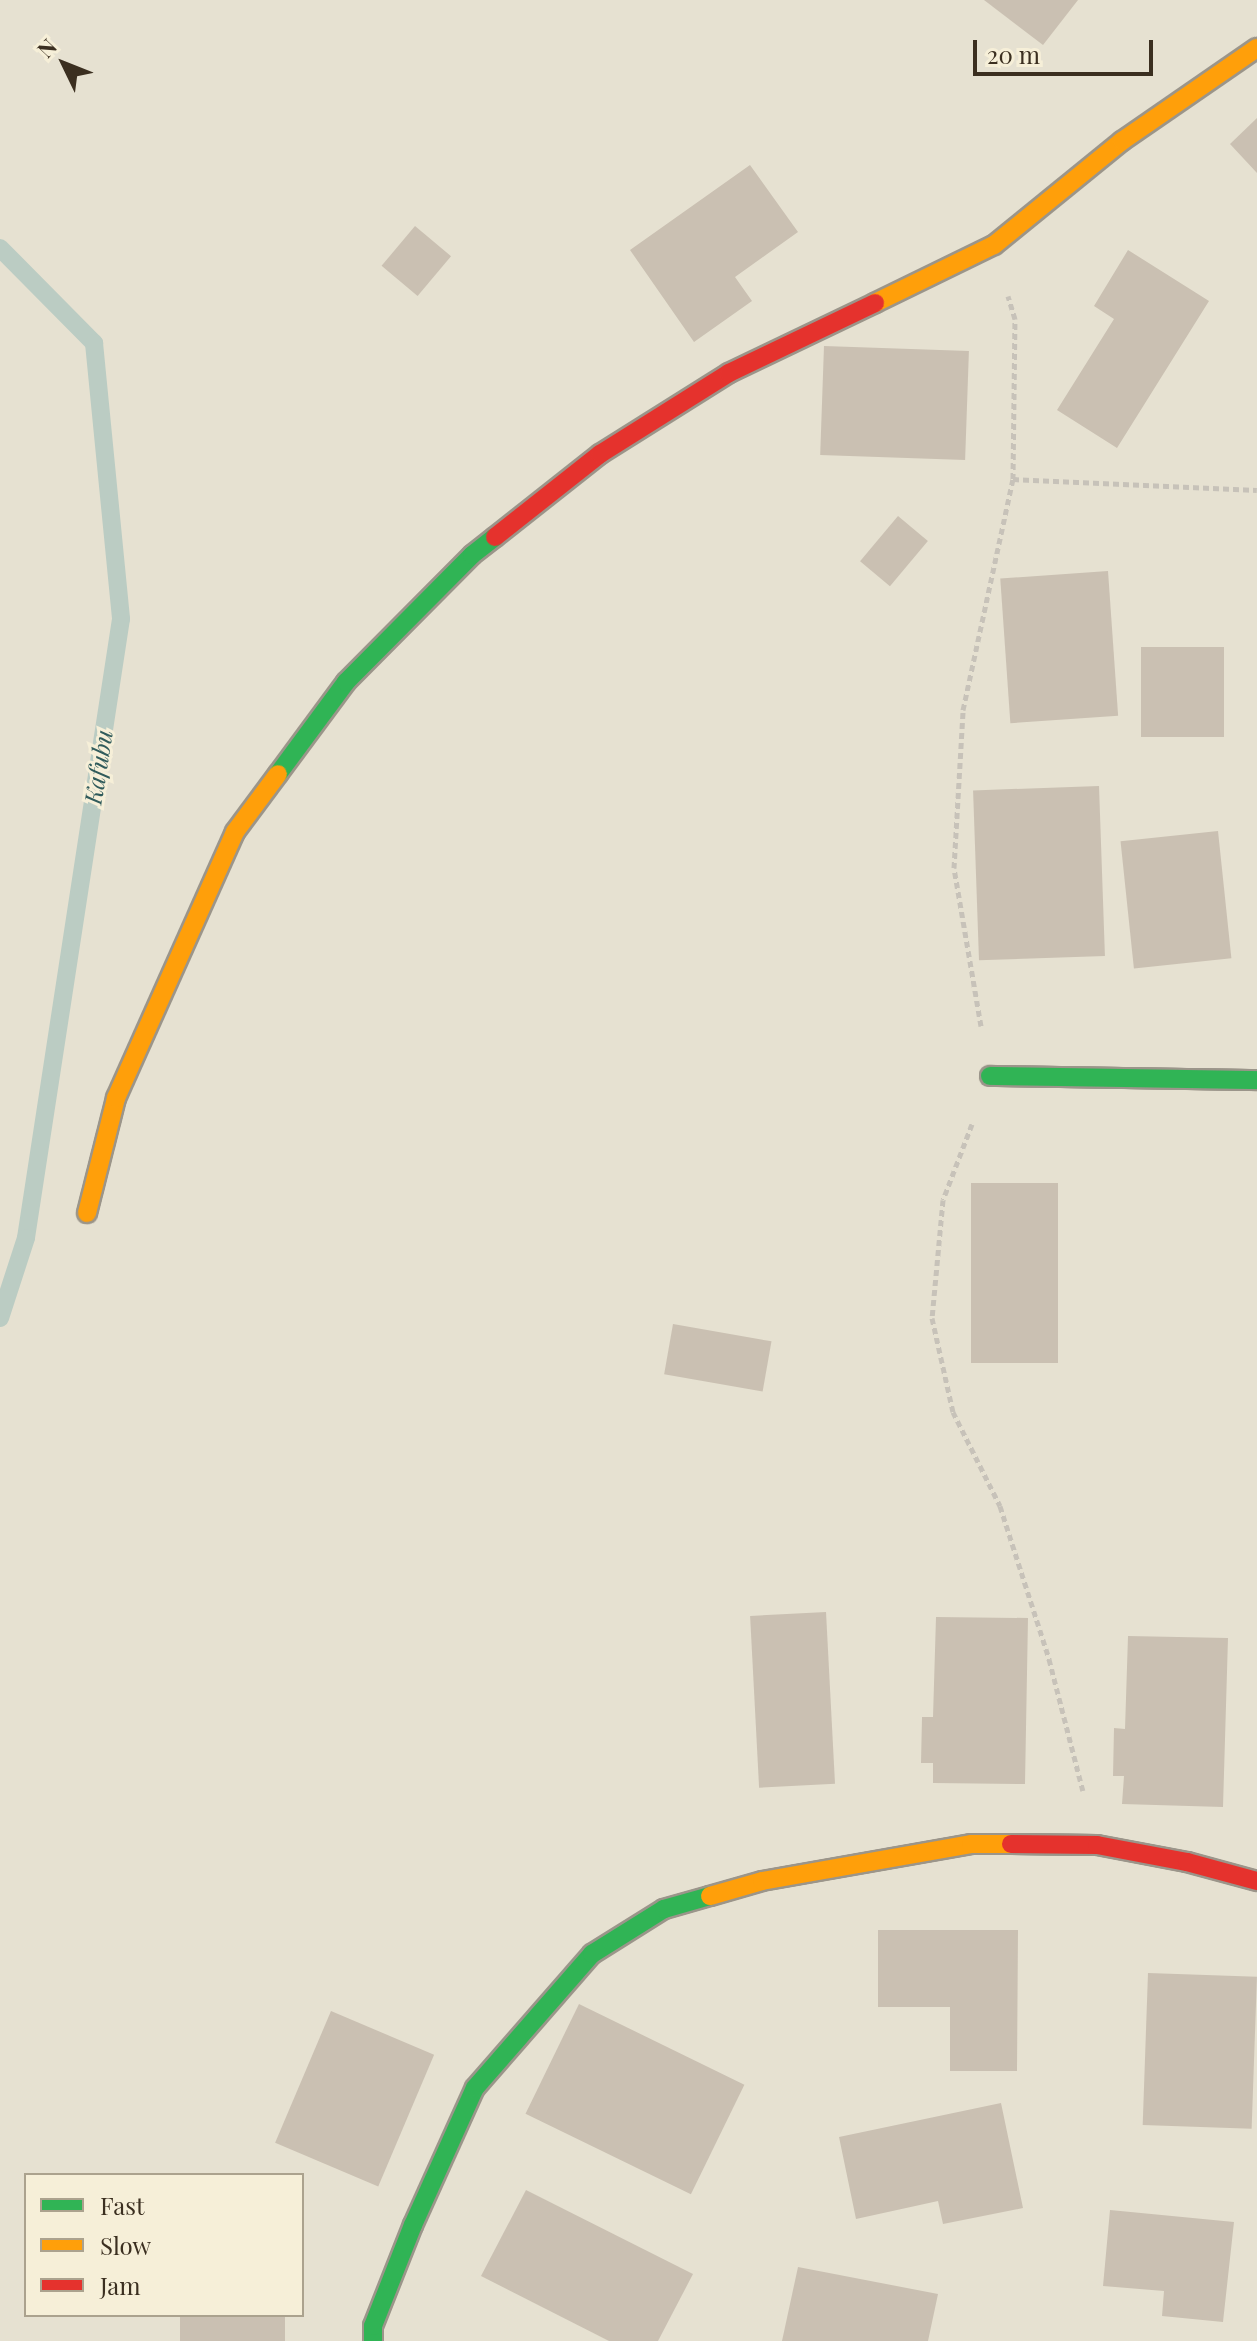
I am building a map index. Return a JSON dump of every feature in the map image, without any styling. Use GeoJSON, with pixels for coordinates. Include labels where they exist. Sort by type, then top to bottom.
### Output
{"type":"FeatureCollection","features":[{"type":"Feature","properties":{"kind":"street"},"geometry":{"type":"LineString","coordinates":[[87,1213],[116,1098],[235,832],[346,682],[472,555],[600,454],[729,373],[994,245],[1122,141],[1257,48]]}},
{"type":"Feature","properties":{"kind":"street"},"geometry":{"type":"LineString","coordinates":[[990,1076],[1257,1080]]}},
{"type":"Feature","properties":{"kind":"street"},"geometry":{"type":"LineString","coordinates":[[373,2341],[373,2326],[413,2225],[475,2088],[592,1954],[664,1909],[762,1881],[971,1844],[1097,1845],[1187,1862],[1257,1881]]}},
{"type":"Feature","properties":{"kind":"path"},"geometry":{"type":"LineString","coordinates":[[994,245],[1015,319],[1013,479],[963,710],[954,868],[990,1076],[943,1200],[932,1318],[953,1412],[1000,1506],[1049,1659],[1097,1845]]}},
{"type":"Feature","properties":{"kind":"path"},"geometry":{"type":"LineString","coordinates":[[1013,479],[1257,490]]}},
{"type":"Feature","properties":{"kind":"building"},"geometry":{"type":"Polygon","coordinates":[[[984,0],[1078,0],[1043,45],[984,0]]]}},
{"type":"Feature","properties":{"kind":"building"},"geometry":{"type":"Polygon","coordinates":[[[1257,118],[1257,173],[1230,144],[1257,118]]]}},
{"type":"Feature","properties":{"kind":"building"},"geometry":{"type":"Polygon","coordinates":[[[750,165],[798,232],[735,277],[752,301],[694,342],[630,250],[750,165]]]}},
{"type":"Feature","properties":{"kind":"building"},"geometry":{"type":"Polygon","coordinates":[[[415,226],[451,256],[418,296],[382,266],[415,226]]]}},
{"type":"Feature","properties":{"kind":"building"},"geometry":{"type":"Polygon","coordinates":[[[1128,250],[1209,301],[1117,448],[1057,410],[1114,319],[1094,306],[1128,250]]]}},
{"type":"Feature","properties":{"kind":"building"},"geometry":{"type":"Polygon","coordinates":[[[824,346],[969,351],[965,460],[820,455],[824,346]]]}},
{"type":"Feature","properties":{"kind":"building"},"geometry":{"type":"Polygon","coordinates":[[[898,516],[928,541],[890,586],[860,561],[898,516]]]}},
{"type":"Feature","properties":{"kind":"building"},"geometry":{"type":"Polygon","coordinates":[[[1108,571],[1118,716],[1010,723],[1000,579],[1108,571]]]}},
{"type":"Feature","properties":{"kind":"building"},"geometry":{"type":"Polygon","coordinates":[[[1141,647],[1224,647],[1224,737],[1141,737],[1141,647]]]}},
{"type":"Feature","properties":{"kind":"building"},"geometry":{"type":"Polygon","coordinates":[[[1099,786],[1105,956],[979,960],[973,790],[1099,786]]]}},
{"type":"Feature","properties":{"kind":"building"},"geometry":{"type":"Polygon","coordinates":[[[1218,831],[1231,958],[1134,969],[1121,841],[1218,831]]]}},
{"type":"Feature","properties":{"kind":"building"},"geometry":{"type":"Polygon","coordinates":[[[971,1183],[1058,1183],[1058,1363],[971,1363],[971,1183]]]}},
{"type":"Feature","properties":{"kind":"building"},"geometry":{"type":"Polygon","coordinates":[[[673,1324],[771,1341],[763,1392],[664,1374],[673,1324]]]}},
{"type":"Feature","properties":{"kind":"building"},"geometry":{"type":"Polygon","coordinates":[[[826,1612],[835,1784],[759,1788],[750,1616],[826,1612]]]}},
{"type":"Feature","properties":{"kind":"building"},"geometry":{"type":"Polygon","coordinates":[[[936,1617],[1028,1618],[1025,1784],[933,1783],[933,1763],[921,1763],[922,1717],[933,1717],[936,1617]]]}},
{"type":"Feature","properties":{"kind":"building"},"geometry":{"type":"Polygon","coordinates":[[[1128,1636],[1228,1638],[1223,1807],[1122,1804],[1124,1776],[1113,1776],[1114,1728],[1125,1729],[1128,1636]]]}},
{"type":"Feature","properties":{"kind":"building"},"geometry":{"type":"Polygon","coordinates":[[[878,1930],[1018,1930],[1017,2071],[950,2071],[950,2007],[878,2007],[878,1930]]]}},
{"type":"Feature","properties":{"kind":"building"},"geometry":{"type":"Polygon","coordinates":[[[1148,1973],[1257,1977],[1252,2129],[1143,2125],[1148,1973]]]}},
{"type":"Feature","properties":{"kind":"building"},"geometry":{"type":"Polygon","coordinates":[[[579,2004],[744,2085],[691,2194],[526,2114],[579,2004]]]}},
{"type":"Feature","properties":{"kind":"building"},"geometry":{"type":"Polygon","coordinates":[[[331,2011],[434,2055],[378,2186],[275,2143],[331,2011]]]}},
{"type":"Feature","properties":{"kind":"building"},"geometry":{"type":"Polygon","coordinates":[[[1001,2103],[1023,2208],[943,2224],[938,2201],[856,2219],[839,2137],[1001,2103]]]}},
{"type":"Feature","properties":{"kind":"building"},"geometry":{"type":"Polygon","coordinates":[[[526,2190],[693,2274],[658,2341],[609,2341],[481,2276],[526,2190]]]}},
{"type":"Feature","properties":{"kind":"building"},"geometry":{"type":"Polygon","coordinates":[[[1110,2210],[1234,2222],[1223,2322],[1162,2316],[1164,2291],[1103,2286],[1110,2210]]]}},
{"type":"Feature","properties":{"kind":"building"},"geometry":{"type":"Polygon","coordinates":[[[798,2267],[938,2294],[928,2341],[782,2341],[798,2267]]]}},
{"type":"Feature","properties":{"kind":"building"},"geometry":{"type":"Polygon","coordinates":[[[180,2317],[285,2317],[285,2341],[180,2341],[180,2317]]]}},
{"type":"Feature","properties":{"kind":"waterway","name":"Kafubu"},"geometry":{"type":"LineString","coordinates":[[0,248],[94,343],[121,619],[26,1238],[0,1318]]}},
{"type":"Feature","properties":{"kind":"traffic: fast"},"geometry":{"type":"LineString","coordinates":[[278,774],[346,682],[472,555],[495,537]]}},
{"type":"Feature","properties":{"kind":"traffic: fast"},"geometry":{"type":"LineString","coordinates":[[990,1076],[1257,1080]]}},
{"type":"Feature","properties":{"kind":"traffic: fast"},"geometry":{"type":"LineString","coordinates":[[373,2341],[373,2326],[413,2225],[475,2088],[592,1954],[664,1909],[710,1896]]}},
{"type":"Feature","properties":{"kind":"traffic: slow"},"geometry":{"type":"LineString","coordinates":[[875,303],[994,245],[1122,141],[1257,48]]}},
{"type":"Feature","properties":{"kind":"traffic: slow"},"geometry":{"type":"LineString","coordinates":[[87,1213],[116,1098],[235,832],[278,774]]}},
{"type":"Feature","properties":{"kind":"traffic: slow"},"geometry":{"type":"LineString","coordinates":[[710,1896],[762,1881],[971,1844],[1011,1844]]}},
{"type":"Feature","properties":{"kind":"traffic: jam"},"geometry":{"type":"LineString","coordinates":[[495,537],[600,454],[729,373],[875,303]]}},
{"type":"Feature","properties":{"kind":"traffic: jam"},"geometry":{"type":"LineString","coordinates":[[1011,1844],[1097,1845],[1187,1862],[1257,1881]]}}]}
